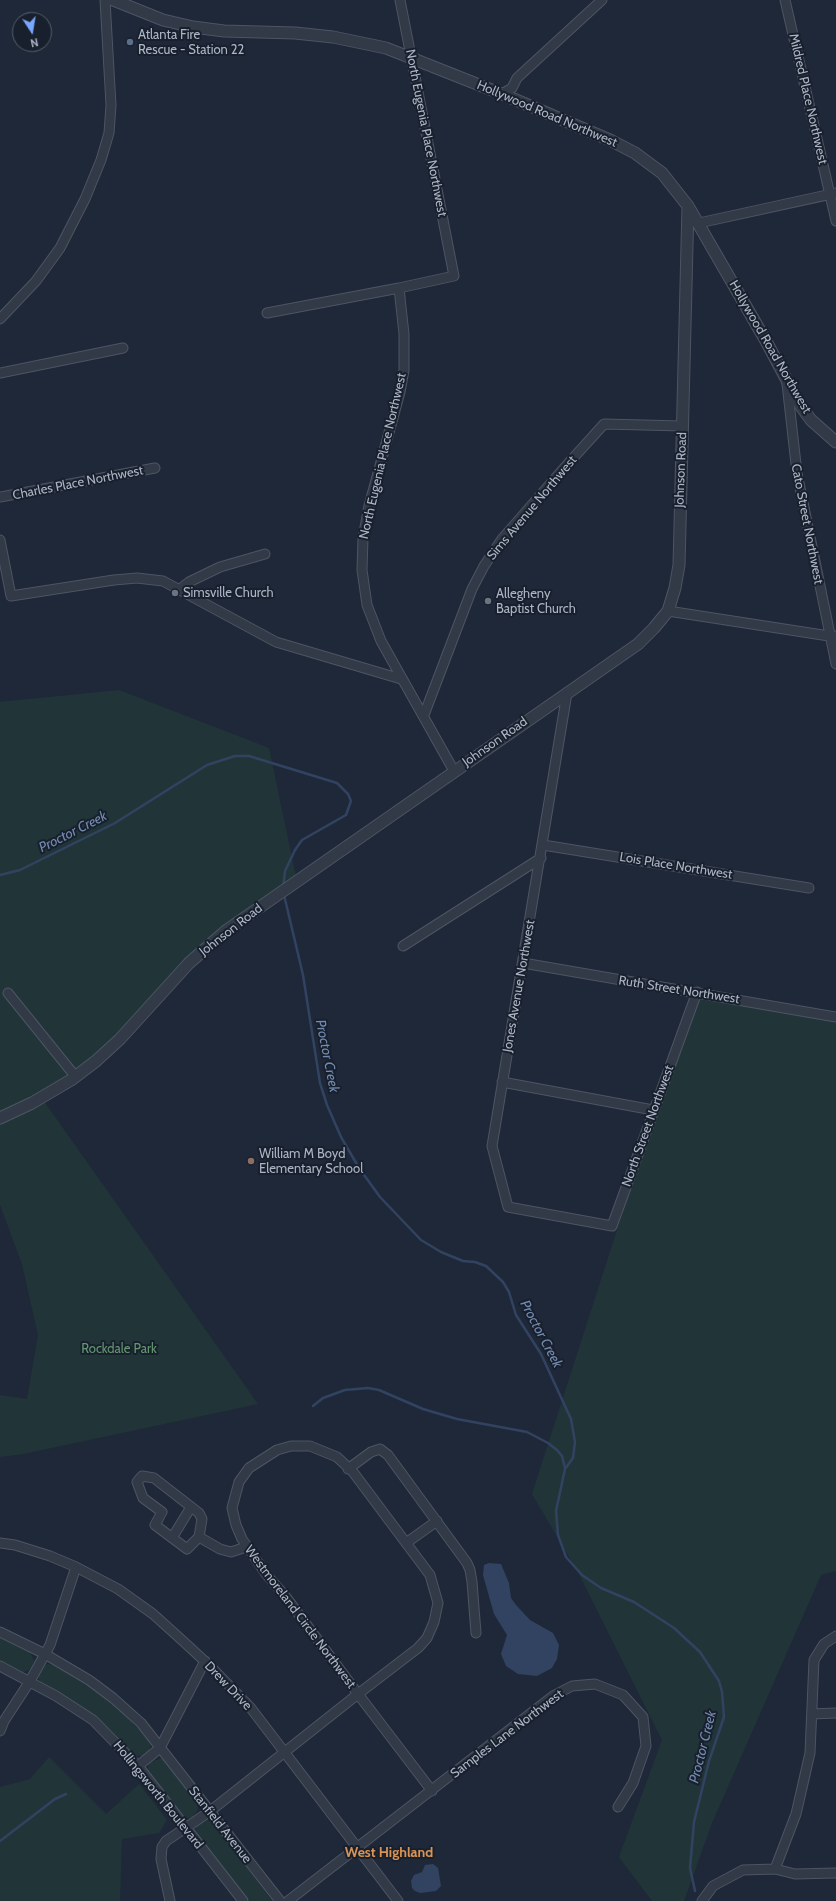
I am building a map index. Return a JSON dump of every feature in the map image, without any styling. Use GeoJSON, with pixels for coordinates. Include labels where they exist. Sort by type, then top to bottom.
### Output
{"type":"FeatureCollection","features":[{"type":"Feature","properties":{"kind":"street"},"geometry":{"type":"LineString","coordinates":[[0,319],[36,281],[60,248],[85,199],[101,160],[109,133],[111,105],[104,0]]}},
{"type":"Feature","properties":{"kind":"street","name":"Hollywood Road Northwest"},"geometry":{"type":"LineString","coordinates":[[113,0],[163,20],[193,27],[224,31],[295,33],[333,37],[386,48],[502,94],[610,140],[635,153],[662,172],[688,206],[766,341],[787,384],[800,405],[811,420],[836,442]]}},
{"type":"Feature","properties":{"kind":"street","name":"North Eugenia Place Northwest"},"geometry":{"type":"LineString","coordinates":[[400,0],[454,276],[399,288],[404,334],[404,370],[369,506],[363,538],[362,570],[367,605],[381,641],[401,679],[424,715],[454,771]]}},
{"type":"Feature","properties":{"kind":"street"},"geometry":{"type":"LineString","coordinates":[[502,94],[512,88],[516,78],[602,0]]}},
{"type":"Feature","properties":{"kind":"street","name":"Mildred Place Northwest"},"geometry":{"type":"LineString","coordinates":[[785,0],[833,194],[836,221]]}},
{"type":"Feature","properties":{"kind":"street"},"geometry":{"type":"LineString","coordinates":[[699,223],[833,194]]}},
{"type":"Feature","properties":{"kind":"street","name":"Johnson Road"},"geometry":{"type":"LineString","coordinates":[[0,1118],[32,1103],[75,1076],[120,1039],[189,963],[227,930],[288,886],[638,644],[668,611],[675,588],[679,565],[688,206]]}},
{"type":"Feature","properties":{"kind":"street"},"geometry":{"type":"LineString","coordinates":[[267,313],[399,288]]}},
{"type":"Feature","properties":{"kind":"street"},"geometry":{"type":"LineString","coordinates":[[0,373],[123,348]]}},
{"type":"Feature","properties":{"kind":"street","name":"Cato Street Northwest"},"geometry":{"type":"LineString","coordinates":[[787,384],[797,473],[833,636],[836,664]]}},
{"type":"Feature","properties":{"kind":"street","name":"Sims Avenue Northwest"},"geometry":{"type":"LineString","coordinates":[[424,715],[472,589],[484,566],[502,539],[570,462],[604,424],[682,426]]}},
{"type":"Feature","properties":{"kind":"street","name":"Charles Place Northwest"},"geometry":{"type":"LineString","coordinates":[[0,497],[155,468]]}},
{"type":"Feature","properties":{"kind":"street"},"geometry":{"type":"LineString","coordinates":[[0,540],[11,596],[114,580],[137,578],[163,581],[276,642],[401,679]]}},
{"type":"Feature","properties":{"kind":"street"},"geometry":{"type":"LineString","coordinates":[[179,590],[189,582],[220,567],[265,554]]}},
{"type":"Feature","properties":{"kind":"street"},"geometry":{"type":"LineString","coordinates":[[668,611],[833,636]]}},
{"type":"Feature","properties":{"kind":"street","name":"Jones Avenue Northwest"},"geometry":{"type":"LineString","coordinates":[[567,693],[541,858],[492,1146],[508,1207],[578,1219]]}},
{"type":"Feature","properties":{"kind":"street","name":"Lois Place Northwest"},"geometry":{"type":"LineString","coordinates":[[543,845],[809,888]]}},
{"type":"Feature","properties":{"kind":"street"},"geometry":{"type":"LineString","coordinates":[[403,946],[541,858]]}},
{"type":"Feature","properties":{"kind":"street","name":"Ruth Street Northwest"},"geometry":{"type":"LineString","coordinates":[[523,963],[836,1017]]}},
{"type":"Feature","properties":{"kind":"street","name":"North Street Northwest"},"geometry":{"type":"LineString","coordinates":[[578,1219],[612,1226],[697,992]]}},
{"type":"Feature","properties":{"kind":"street"},"geometry":{"type":"LineString","coordinates":[[8,993],[75,1076]]}},
{"type":"Feature","properties":{"kind":"street"},"geometry":{"type":"LineString","coordinates":[[502,1082],[654,1110]]}},
{"type":"Feature","properties":{"kind":"street","name":"Westmoreland Circle Northwest"},"geometry":{"type":"LineString","coordinates":[[292,1446],[310,1446],[323,1450],[337,1457],[348,1469],[353,1472],[406,1543],[430,1575],[438,1603],[434,1622],[427,1638],[418,1648],[358,1694],[246,1546],[236,1526],[232,1508],[234,1497],[242,1477],[249,1468],[264,1456],[277,1450],[292,1446]]}},
{"type":"Feature","properties":{"kind":"street"},"geometry":{"type":"LineString","coordinates":[[348,1469],[372,1452],[380,1449],[388,1455],[437,1521],[470,1570],[476,1633]]}},
{"type":"Feature","properties":{"kind":"street"},"geometry":{"type":"LineString","coordinates":[[142,1476],[154,1478],[199,1513],[202,1519],[199,1537],[187,1549],[155,1526],[162,1512],[143,1498],[137,1482],[142,1476]]}},
{"type":"Feature","properties":{"kind":"street"},"geometry":{"type":"LineString","coordinates":[[172,1538],[191,1507]]}},
{"type":"Feature","properties":{"kind":"street"},"geometry":{"type":"LineString","coordinates":[[406,1543],[437,1521]]}},
{"type":"Feature","properties":{"kind":"street"},"geometry":{"type":"LineString","coordinates":[[199,1537],[220,1549],[231,1552],[246,1546]]}},
{"type":"Feature","properties":{"kind":"street","name":"Drew Drive"},"geometry":{"type":"LineString","coordinates":[[0,1544],[15,1545],[50,1556],[76,1567],[118,1590],[153,1614],[205,1661],[250,1707],[398,1901]]}},
{"type":"Feature","properties":{"kind":"street"},"geometry":{"type":"LineString","coordinates":[[0,1731],[7,1716],[30,1681],[50,1645],[76,1567]]}},
{"type":"Feature","properties":{"kind":"street","name":"Stanfield Avenue"},"geometry":{"type":"LineString","coordinates":[[0,1632],[45,1654],[89,1680],[113,1698],[141,1724],[280,1901]]}},
{"type":"Feature","properties":{"kind":"street"},"geometry":{"type":"LineString","coordinates":[[775,1869],[796,1814],[804,1786],[810,1753],[814,1660],[824,1644],[836,1636]]}},
{"type":"Feature","properties":{"kind":"street"},"geometry":{"type":"LineString","coordinates":[[138,1766],[160,1748],[205,1661]]}},
{"type":"Feature","properties":{"kind":"street","name":"Hollingsworth Boulevard"},"geometry":{"type":"LineString","coordinates":[[0,1666],[56,1696],[93,1720],[138,1766],[243,1901]]}},
{"type":"Feature","properties":{"kind":"street","name":"Samples Lane Northwest"},"geometry":{"type":"LineString","coordinates":[[288,1901],[553,1696],[572,1686],[595,1684],[623,1695],[644,1717],[646,1746],[633,1783],[618,1807]]}},
{"type":"Feature","properties":{"kind":"street"},"geometry":{"type":"LineString","coordinates":[[170,1901],[161,1859],[162,1847],[166,1841],[209,1812],[358,1694],[432,1791]]}},
{"type":"Feature","properties":{"kind":"street"},"geometry":{"type":"LineString","coordinates":[[812,1714],[836,1713]]}},
{"type":"Feature","properties":{"kind":"street"},"geometry":{"type":"LineString","coordinates":[[702,1901],[713,1886],[743,1870],[775,1869],[795,1874],[836,1873]]}},
{"type":"Feature","properties":{"kind":"green space","name":"Rockdale Park"},"geometry":{"type":"Polygon","coordinates":[[[119,690],[269,748],[296,877],[234,922],[135,1026],[41,1097],[258,1404],[23,1454],[0,1457],[0,1395],[27,1399],[38,1335],[22,1264],[0,1205],[0,702],[119,690]]]}},
{"type":"Feature","properties":{"kind":"green space"},"geometry":{"type":"Polygon","coordinates":[[[694,991],[836,1015],[836,1571],[821,1575],[712,1823],[684,1901],[652,1901],[619,1857],[662,1740],[578,1572],[532,1494],[694,991]]]}},
{"type":"Feature","properties":{"kind":"green space"},"geometry":{"type":"Polygon","coordinates":[[[0,1636],[30,1652],[34,1661],[30,1669],[22,1673],[0,1662],[0,1636]]]}},
{"type":"Feature","properties":{"kind":"green space"},"geometry":{"type":"Polygon","coordinates":[[[48,1664],[55,1665],[81,1680],[120,1710],[150,1741],[151,1744],[149,1751],[142,1756],[132,1755],[115,1735],[98,1720],[67,1698],[40,1682],[38,1674],[43,1666],[48,1664]]]}},
{"type":"Feature","properties":{"kind":"green space"},"geometry":{"type":"Polygon","coordinates":[[[49,1757],[106,1814],[139,1784],[167,1820],[159,1833],[122,1839],[120,1901],[0,1901],[0,1787],[30,1779],[49,1757]]]}},
{"type":"Feature","properties":{"kind":"green space"},"geometry":{"type":"Polygon","coordinates":[[[161,1758],[164,1759],[197,1802],[198,1810],[192,1817],[184,1819],[147,1770],[150,1763],[161,1758]]]}},
{"type":"Feature","properties":{"kind":"green space"},"geometry":{"type":"Polygon","coordinates":[[[209,1820],[214,1823],[272,1901],[246,1901],[194,1832],[198,1824],[209,1820]]]}},
{"type":"Feature","properties":{"kind":"water"},"geometry":{"type":"Polygon","coordinates":[[[489,1563],[501,1564],[509,1583],[511,1598],[516,1605],[530,1620],[553,1633],[559,1645],[557,1659],[552,1668],[537,1676],[518,1674],[506,1666],[501,1654],[507,1635],[494,1614],[483,1575],[484,1565],[489,1563]]]}},
{"type":"Feature","properties":{"kind":"water"},"geometry":{"type":"Polygon","coordinates":[[[433,1864],[438,1868],[441,1886],[436,1891],[420,1893],[415,1891],[412,1888],[411,1881],[414,1875],[422,1872],[425,1865],[433,1864]]]}},
{"type":"Feature","properties":{"kind":"waterway","name":"Proctor Creek"},"geometry":{"type":"LineString","coordinates":[[0,875],[20,870],[115,823],[207,765],[235,756],[249,756],[337,783],[348,794],[351,801],[346,815],[302,840],[295,850],[285,871],[283,888]]}},
{"type":"Feature","properties":{"kind":"waterway","name":"Proctor Creek"},"geometry":{"type":"LineString","coordinates":[[284,895],[303,975],[320,1083],[327,1105],[341,1137],[359,1168],[380,1197],[421,1240],[441,1252],[463,1261],[475,1262],[486,1266],[503,1282],[509,1292],[516,1315],[541,1354],[571,1419],[575,1442],[573,1458],[565,1469],[556,1511],[558,1535],[566,1557],[582,1575],[601,1588],[634,1602],[674,1628],[700,1652],[719,1681],[722,1692],[724,1717],[709,1761],[694,1822],[690,1868],[695,1891]]}},
{"type":"Feature","properties":{"kind":"waterway"},"geometry":{"type":"LineString","coordinates":[[313,1406],[323,1398],[345,1390],[368,1388],[379,1390],[423,1409],[457,1419],[527,1432],[548,1443],[557,1450],[562,1456],[565,1468]]}},
{"type":"Feature","properties":{"kind":"waterway"},"geometry":{"type":"LineString","coordinates":[[0,1841],[55,1799],[66,1794]]}},
{"type":"Feature","properties":{"kind":"place","name":"Atlanta Fire Rescue - Station 22"},"geometry":{"type":"Point","coordinates":[130,42]}},
{"type":"Feature","properties":{"kind":"place","name":"Simsville Church"},"geometry":{"type":"Point","coordinates":[175,593]}},
{"type":"Feature","properties":{"kind":"place","name":"Allegheny Baptist Church"},"geometry":{"type":"Point","coordinates":[488,601]}},
{"type":"Feature","properties":{"kind":"place","name":"William M Boyd Elementary School"},"geometry":{"type":"Point","coordinates":[251,1161]}},
{"type":"Feature","properties":{"kind":"district","name":"West Highland"},"geometry":{"type":"Point","coordinates":[389,1853]}}]}
